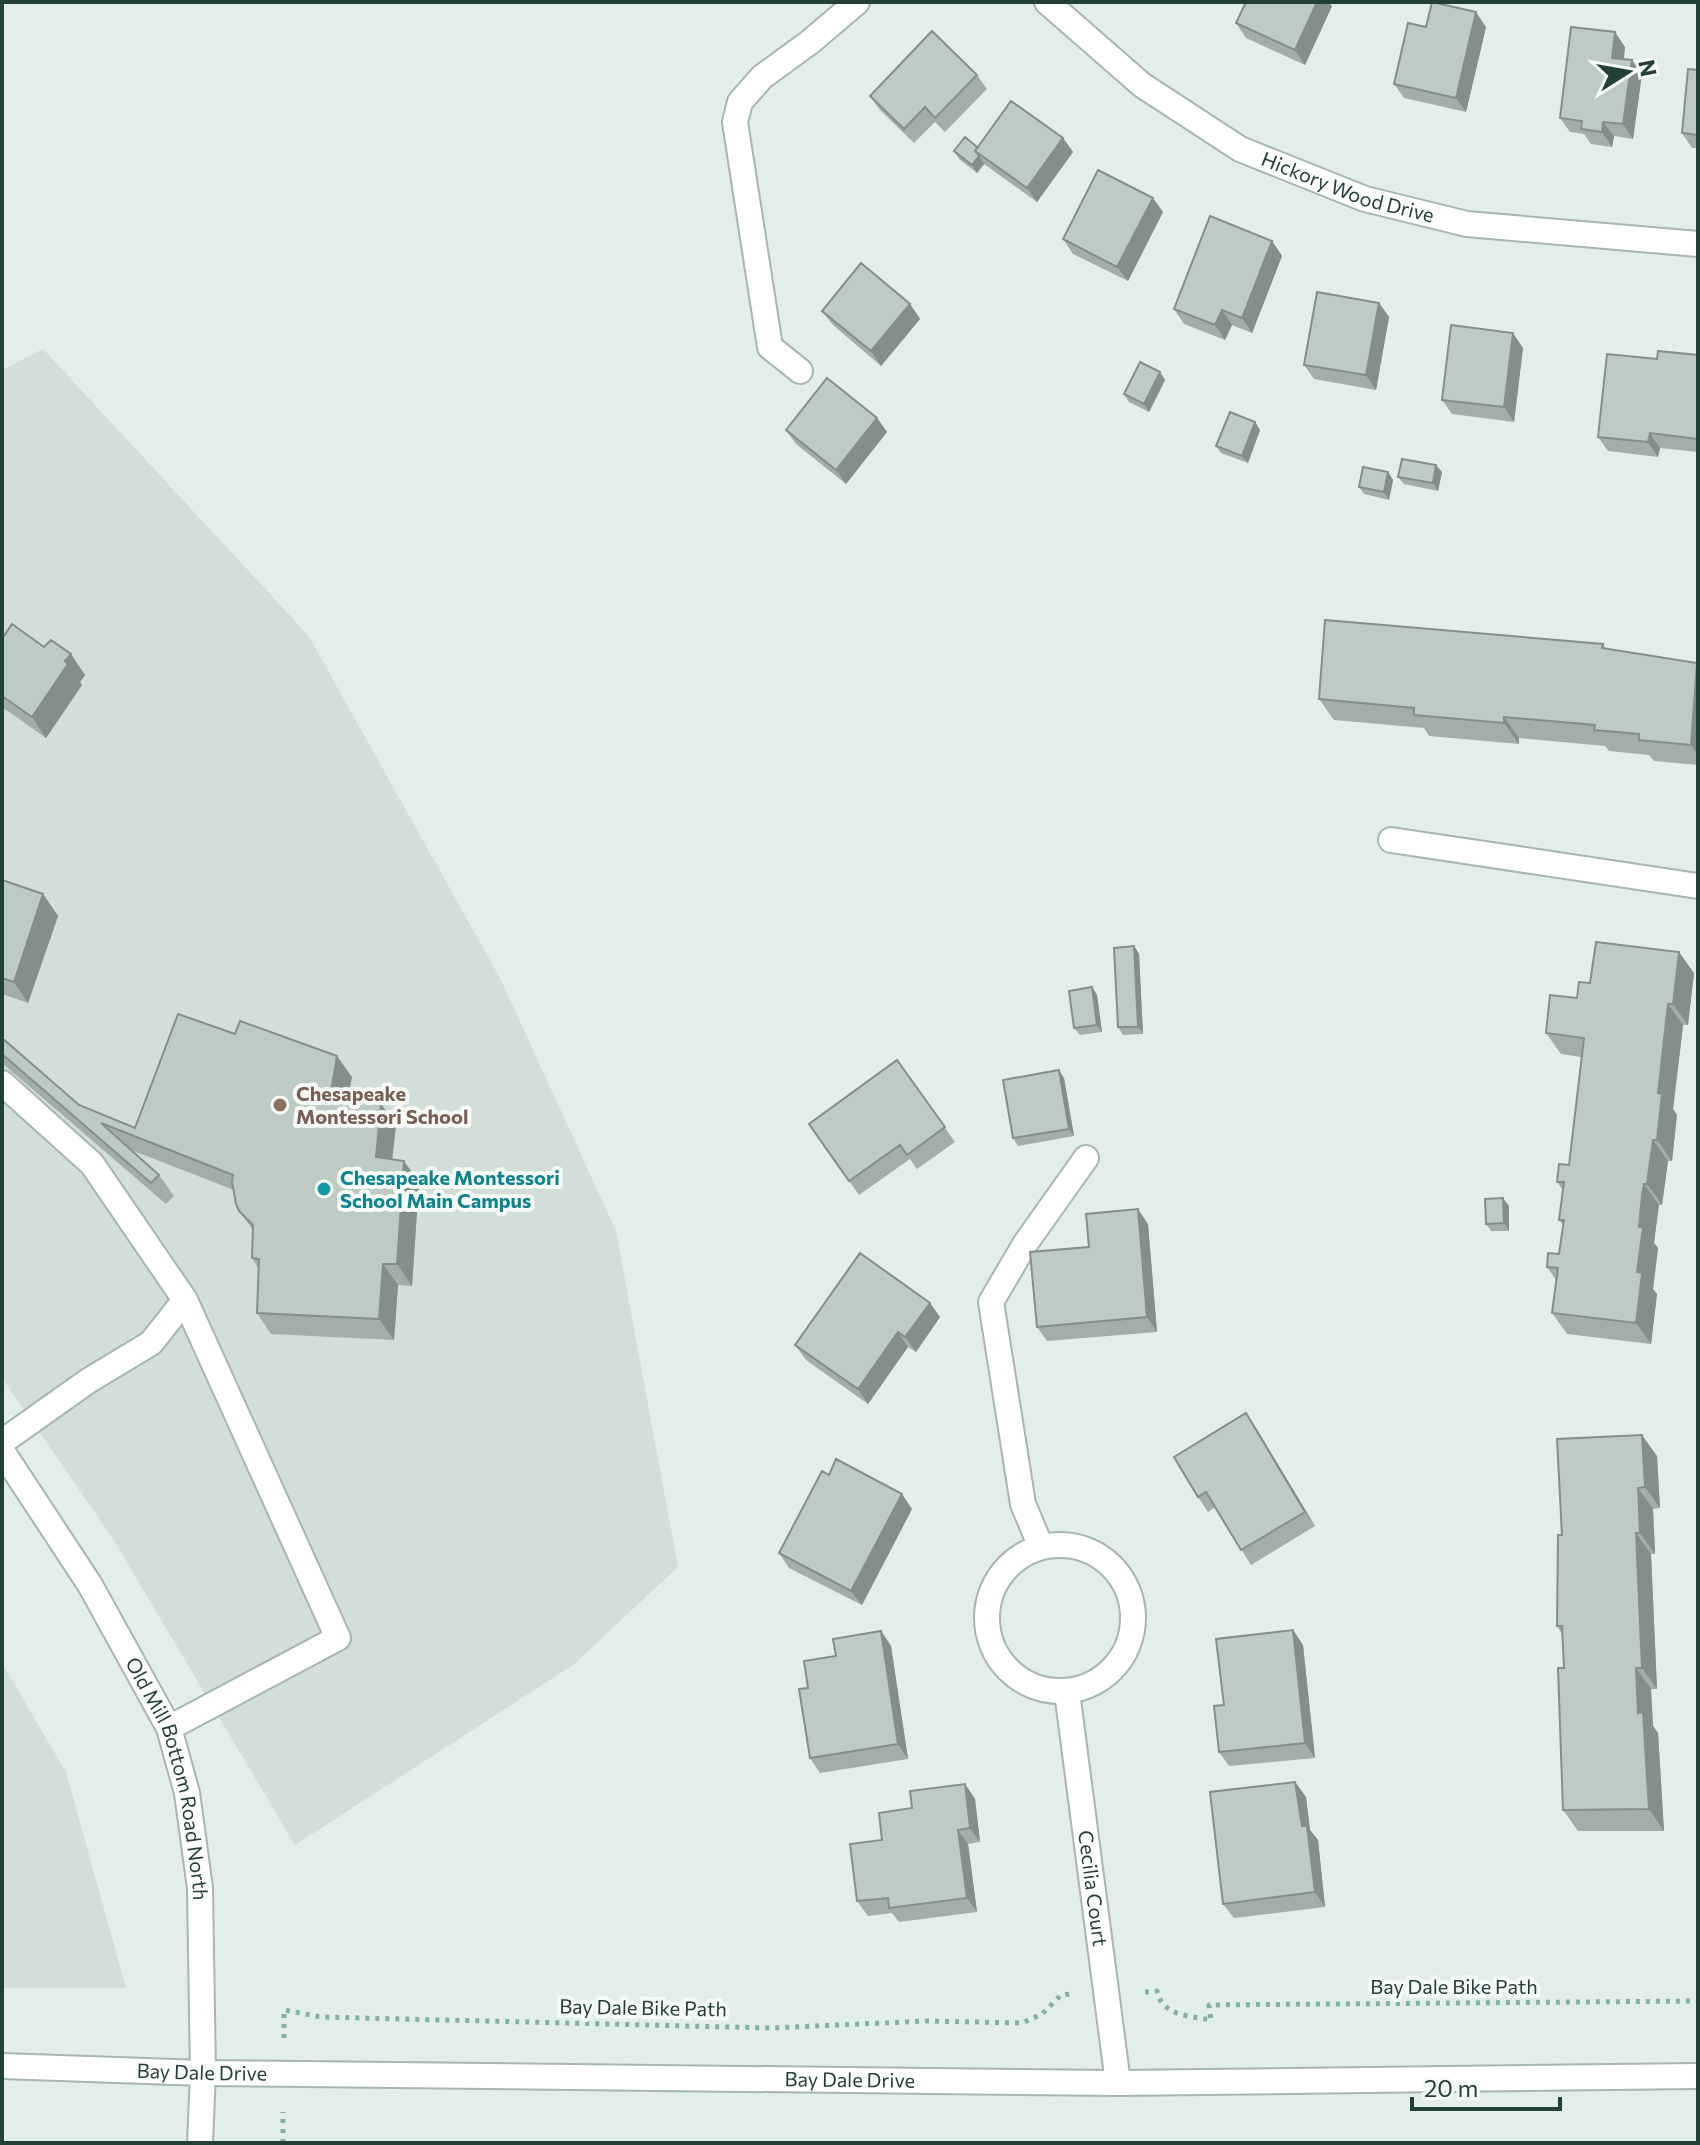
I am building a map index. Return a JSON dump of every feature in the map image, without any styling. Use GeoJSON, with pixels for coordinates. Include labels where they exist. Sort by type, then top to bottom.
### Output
{"type":"FeatureCollection","features":[{"type":"Feature","properties":{"kind":"street"},"geometry":{"type":"LineString","coordinates":[[800,371],[770,347],[735,122],[740,102],[762,77],[857,2]]}},
{"type":"Feature","properties":{"kind":"street","name":"Hickory Wood Drive"},"geometry":{"type":"LineString","coordinates":[[1047,2],[1142,85],[1240,149],[1365,199],[1467,224],[1698,244]]}},
{"type":"Feature","properties":{"kind":"street"},"geometry":{"type":"LineString","coordinates":[[1391,840],[1698,886]]}},
{"type":"Feature","properties":{"kind":"street"},"geometry":{"type":"LineString","coordinates":[[2,1083],[92,1164],[185,1300],[338,1638],[169,1728]]}},
{"type":"Feature","properties":{"kind":"street"},"geometry":{"type":"LineString","coordinates":[[1041,1547],[1023,1504],[991,1302],[1025,1244],[1086,1158]]}},
{"type":"Feature","properties":{"kind":"street"},"geometry":{"type":"LineString","coordinates":[[2,1442],[88,1381],[151,1343],[185,1300]]}},
{"type":"Feature","properties":{"kind":"street","name":"Old Mill Bottom Road North"},"geometry":{"type":"LineString","coordinates":[[2,1451],[90,1585],[169,1728],[187,1793],[200,1888],[203,2073],[200,2143]]}},
{"type":"Feature","properties":{"kind":"street"},"geometry":{"type":"LineString","coordinates":[[1055,1544],[1080,1547],[1103,1558],[1119,1574],[1131,1597],[1133,1623],[1129,1645],[1116,1667],[1096,1683],[1067,1692],[1043,1690],[1019,1680],[1000,1662],[992,1647],[986,1621],[989,1596],[1000,1574],[1018,1557],[1055,1544]]}},
{"type":"Feature","properties":{"kind":"street","name":"Cecilia Court"},"geometry":{"type":"LineString","coordinates":[[1067,1692],[1118,2083]]}},
{"type":"Feature","properties":{"kind":"street","name":"Bay Dale Drive"},"geometry":{"type":"LineString","coordinates":[[2,2066],[203,2073],[1118,2083],[1698,2076]]}},
{"type":"Feature","properties":{"kind":"path","name":"Bay Dale Bike Path"},"geometry":{"type":"LineString","coordinates":[[1209,2005],[1698,2001]]}},
{"type":"Feature","properties":{"kind":"path","name":"Bay Dale Bike Path"},"geometry":{"type":"LineString","coordinates":[[284,2010],[321,2017],[771,2028],[927,2021],[1002,2023]]}},
{"type":"Feature","properties":{"kind":"shaded area","name":"Chesapeake Montessori School"},"geometry":{"type":"Polygon","coordinates":[[[43,349],[308,635],[501,980],[616,1231],[678,1567],[573,1665],[295,1845],[113,1539],[2,1378],[2,370],[43,349]]]}},
{"type":"Feature","properties":{"kind":"shaded area"},"geometry":{"type":"Polygon","coordinates":[[[2,1663],[66,1772],[126,1988],[2,1988],[2,1663]]]}},
{"type":"Feature","properties":{"kind":"building"},"geometry":{"type":"Polygon","coordinates":[[[1246,2],[1317,2],[1295,50],[1236,23],[1246,2]]]}},
{"type":"Feature","properties":{"kind":"building"},"geometry":{"type":"Polygon","coordinates":[[[1432,2],[1476,12],[1456,98],[1394,84],[1408,23],[1426,27],[1432,2]]]}},
{"type":"Feature","properties":{"kind":"building"},"geometry":{"type":"Polygon","coordinates":[[[1571,27],[1615,32],[1612,58],[1632,60],[1623,124],[1603,122],[1602,132],[1581,129],[1582,121],[1560,118],[1571,27]]]}},
{"type":"Feature","properties":{"kind":"building"},"geometry":{"type":"Polygon","coordinates":[[[932,31],[977,75],[935,118],[925,107],[904,129],[870,96],[932,31]]]}},
{"type":"Feature","properties":{"kind":"building"},"geometry":{"type":"Polygon","coordinates":[[[1688,69],[1698,70],[1698,135],[1682,133],[1688,69]]]}},
{"type":"Feature","properties":{"kind":"building"},"geometry":{"type":"Polygon","coordinates":[[[1011,101],[1063,138],[1027,188],[975,151],[1011,101]]]}},
{"type":"Feature","properties":{"kind":"building"},"geometry":{"type":"Polygon","coordinates":[[[965,137],[977,147],[975,151],[979,156],[972,165],[954,151],[965,137]]]}},
{"type":"Feature","properties":{"kind":"building"},"geometry":{"type":"Polygon","coordinates":[[[1098,170],[1153,198],[1117,267],[1063,239],[1098,170]]]}},
{"type":"Feature","properties":{"kind":"building"},"geometry":{"type":"Polygon","coordinates":[[[1210,216],[1272,241],[1242,318],[1222,310],[1215,325],[1174,309],[1210,216]]]}},
{"type":"Feature","properties":{"kind":"building"},"geometry":{"type":"Polygon","coordinates":[[[861,263],[910,304],[871,351],[822,311],[861,263]]]}},
{"type":"Feature","properties":{"kind":"building"},"geometry":{"type":"Polygon","coordinates":[[[1317,292],[1379,303],[1366,375],[1304,365],[1317,292]]]}},
{"type":"Feature","properties":{"kind":"building"},"geometry":{"type":"Polygon","coordinates":[[[1451,325],[1513,333],[1504,407],[1442,400],[1451,325]]]}},
{"type":"Feature","properties":{"kind":"building"},"geometry":{"type":"Polygon","coordinates":[[[1658,351],[1698,355],[1698,439],[1650,433],[1648,442],[1598,437],[1607,354],[1657,359],[1658,351]]]}},
{"type":"Feature","properties":{"kind":"building"},"geometry":{"type":"Polygon","coordinates":[[[1140,362],[1160,372],[1144,404],[1124,394],[1140,362]]]}},
{"type":"Feature","properties":{"kind":"building"},"geometry":{"type":"Polygon","coordinates":[[[827,378],[877,418],[836,470],[786,430],[827,378]]]}},
{"type":"Feature","properties":{"kind":"building"},"geometry":{"type":"Polygon","coordinates":[[[1230,412],[1255,422],[1242,456],[1216,446],[1230,412]]]}},
{"type":"Feature","properties":{"kind":"building"},"geometry":{"type":"Polygon","coordinates":[[[1402,459],[1436,465],[1433,483],[1398,477],[1402,459]]]}},
{"type":"Feature","properties":{"kind":"building"},"geometry":{"type":"Polygon","coordinates":[[[1363,467],[1388,472],[1384,492],[1359,487],[1363,467]]]}},
{"type":"Feature","properties":{"kind":"building"},"geometry":{"type":"Polygon","coordinates":[[[1325,620],[1603,644],[1602,648],[1697,663],[1691,745],[1639,740],[1639,734],[1594,730],[1595,725],[1504,717],[1504,723],[1414,715],[1414,708],[1319,699],[1325,620]]]}},
{"type":"Feature","properties":{"kind":"building"},"geometry":{"type":"Polygon","coordinates":[[[12,624],[44,647],[51,640],[71,654],[65,661],[68,664],[32,717],[2,696],[2,639],[12,624]]]}},
{"type":"Feature","properties":{"kind":"building"},"geometry":{"type":"Polygon","coordinates":[[[2,880],[43,894],[14,982],[2,978],[2,880]]]}},
{"type":"Feature","properties":{"kind":"building"},"geometry":{"type":"Polygon","coordinates":[[[1596,942],[1679,952],[1673,1004],[1668,1004],[1658,1093],[1662,1094],[1657,1140],[1653,1140],[1647,1184],[1644,1184],[1642,1196],[1639,1227],[1643,1227],[1637,1272],[1642,1273],[1636,1323],[1552,1313],[1558,1268],[1547,1267],[1548,1253],[1559,1254],[1564,1220],[1559,1220],[1564,1182],[1557,1182],[1559,1164],[1569,1165],[1584,1038],[1546,1033],[1550,995],[1577,998],[1579,982],[1590,983],[1596,942]]]}},
{"type":"Feature","properties":{"kind":"building"},"geometry":{"type":"Polygon","coordinates":[[[1134,946],[1138,1027],[1118,1027],[1114,948],[1134,946]]]}},
{"type":"Feature","properties":{"kind":"building"},"geometry":{"type":"Polygon","coordinates":[[[1092,987],[1097,1025],[1074,1028],[1069,991],[1092,987]]]}},
{"type":"Feature","properties":{"kind":"building","name":"Chesapeake Montessori School Main Campus"},"geometry":{"type":"Polygon","coordinates":[[[178,1014],[235,1034],[240,1021],[337,1056],[332,1086],[381,1104],[376,1157],[404,1161],[397,1264],[383,1264],[379,1319],[257,1313],[259,1259],[252,1258],[253,1225],[236,1204],[233,1175],[101,1123],[159,1175],[151,1183],[2,1054],[2,1038],[79,1105],[135,1128],[178,1014]]]}},
{"type":"Feature","properties":{"kind":"building"},"geometry":{"type":"Polygon","coordinates":[[[897,1060],[945,1127],[907,1155],[900,1145],[849,1181],[809,1124],[897,1060]]]}},
{"type":"Feature","properties":{"kind":"building"},"geometry":{"type":"Polygon","coordinates":[[[1059,1070],[1069,1129],[1013,1138],[1003,1080],[1059,1070]]]}},
{"type":"Feature","properties":{"kind":"building"},"geometry":{"type":"Polygon","coordinates":[[[1503,1198],[1504,1223],[1486,1224],[1485,1199],[1503,1198]]]}},
{"type":"Feature","properties":{"kind":"building"},"geometry":{"type":"Polygon","coordinates":[[[1138,1209],[1147,1317],[1037,1327],[1030,1252],[1089,1247],[1086,1214],[1138,1209]]]}},
{"type":"Feature","properties":{"kind":"building"},"geometry":{"type":"Polygon","coordinates":[[[860,1253],[930,1303],[905,1337],[898,1332],[858,1389],[795,1345],[860,1253]]]}},
{"type":"Feature","properties":{"kind":"building"},"geometry":{"type":"Polygon","coordinates":[[[1246,1413],[1305,1512],[1241,1550],[1206,1492],[1198,1497],[1174,1457],[1246,1413]]]}},
{"type":"Feature","properties":{"kind":"building"},"geometry":{"type":"Polygon","coordinates":[[[1642,1435],[1645,1487],[1638,1488],[1640,1533],[1636,1533],[1642,1668],[1636,1668],[1638,1713],[1643,1712],[1649,1809],[1563,1810],[1558,1668],[1564,1668],[1562,1626],[1557,1626],[1558,1535],[1562,1535],[1557,1439],[1642,1435]]]}},
{"type":"Feature","properties":{"kind":"building"},"geometry":{"type":"Polygon","coordinates":[[[836,1459],[902,1494],[851,1591],[779,1553],[822,1471],[829,1475],[836,1459]]]}},
{"type":"Feature","properties":{"kind":"building"},"geometry":{"type":"Polygon","coordinates":[[[1293,1630],[1305,1743],[1219,1752],[1214,1706],[1224,1705],[1216,1639],[1293,1630]]]}},
{"type":"Feature","properties":{"kind":"building"},"geometry":{"type":"Polygon","coordinates":[[[881,1631],[898,1744],[810,1758],[799,1689],[808,1688],[804,1661],[836,1656],[833,1639],[881,1631]]]}},
{"type":"Feature","properties":{"kind":"building"},"geometry":{"type":"Polygon","coordinates":[[[1295,1782],[1302,1826],[1307,1826],[1315,1892],[1223,1904],[1210,1792],[1295,1782]]]}},
{"type":"Feature","properties":{"kind":"building"},"geometry":{"type":"Polygon","coordinates":[[[965,1784],[970,1828],[958,1830],[967,1898],[889,1908],[888,1898],[857,1901],[850,1844],[882,1840],[879,1813],[912,1808],[910,1791],[965,1784]]]}},
{"type":"Feature","properties":{"kind":"place","name":"Chesapeake Montessori School"},"geometry":{"type":"Point","coordinates":[280,1105]}},
{"type":"Feature","properties":{"kind":"place","name":"Chesapeake Montessori School Main Campus"},"geometry":{"type":"Point","coordinates":[324,1189]}}]}
